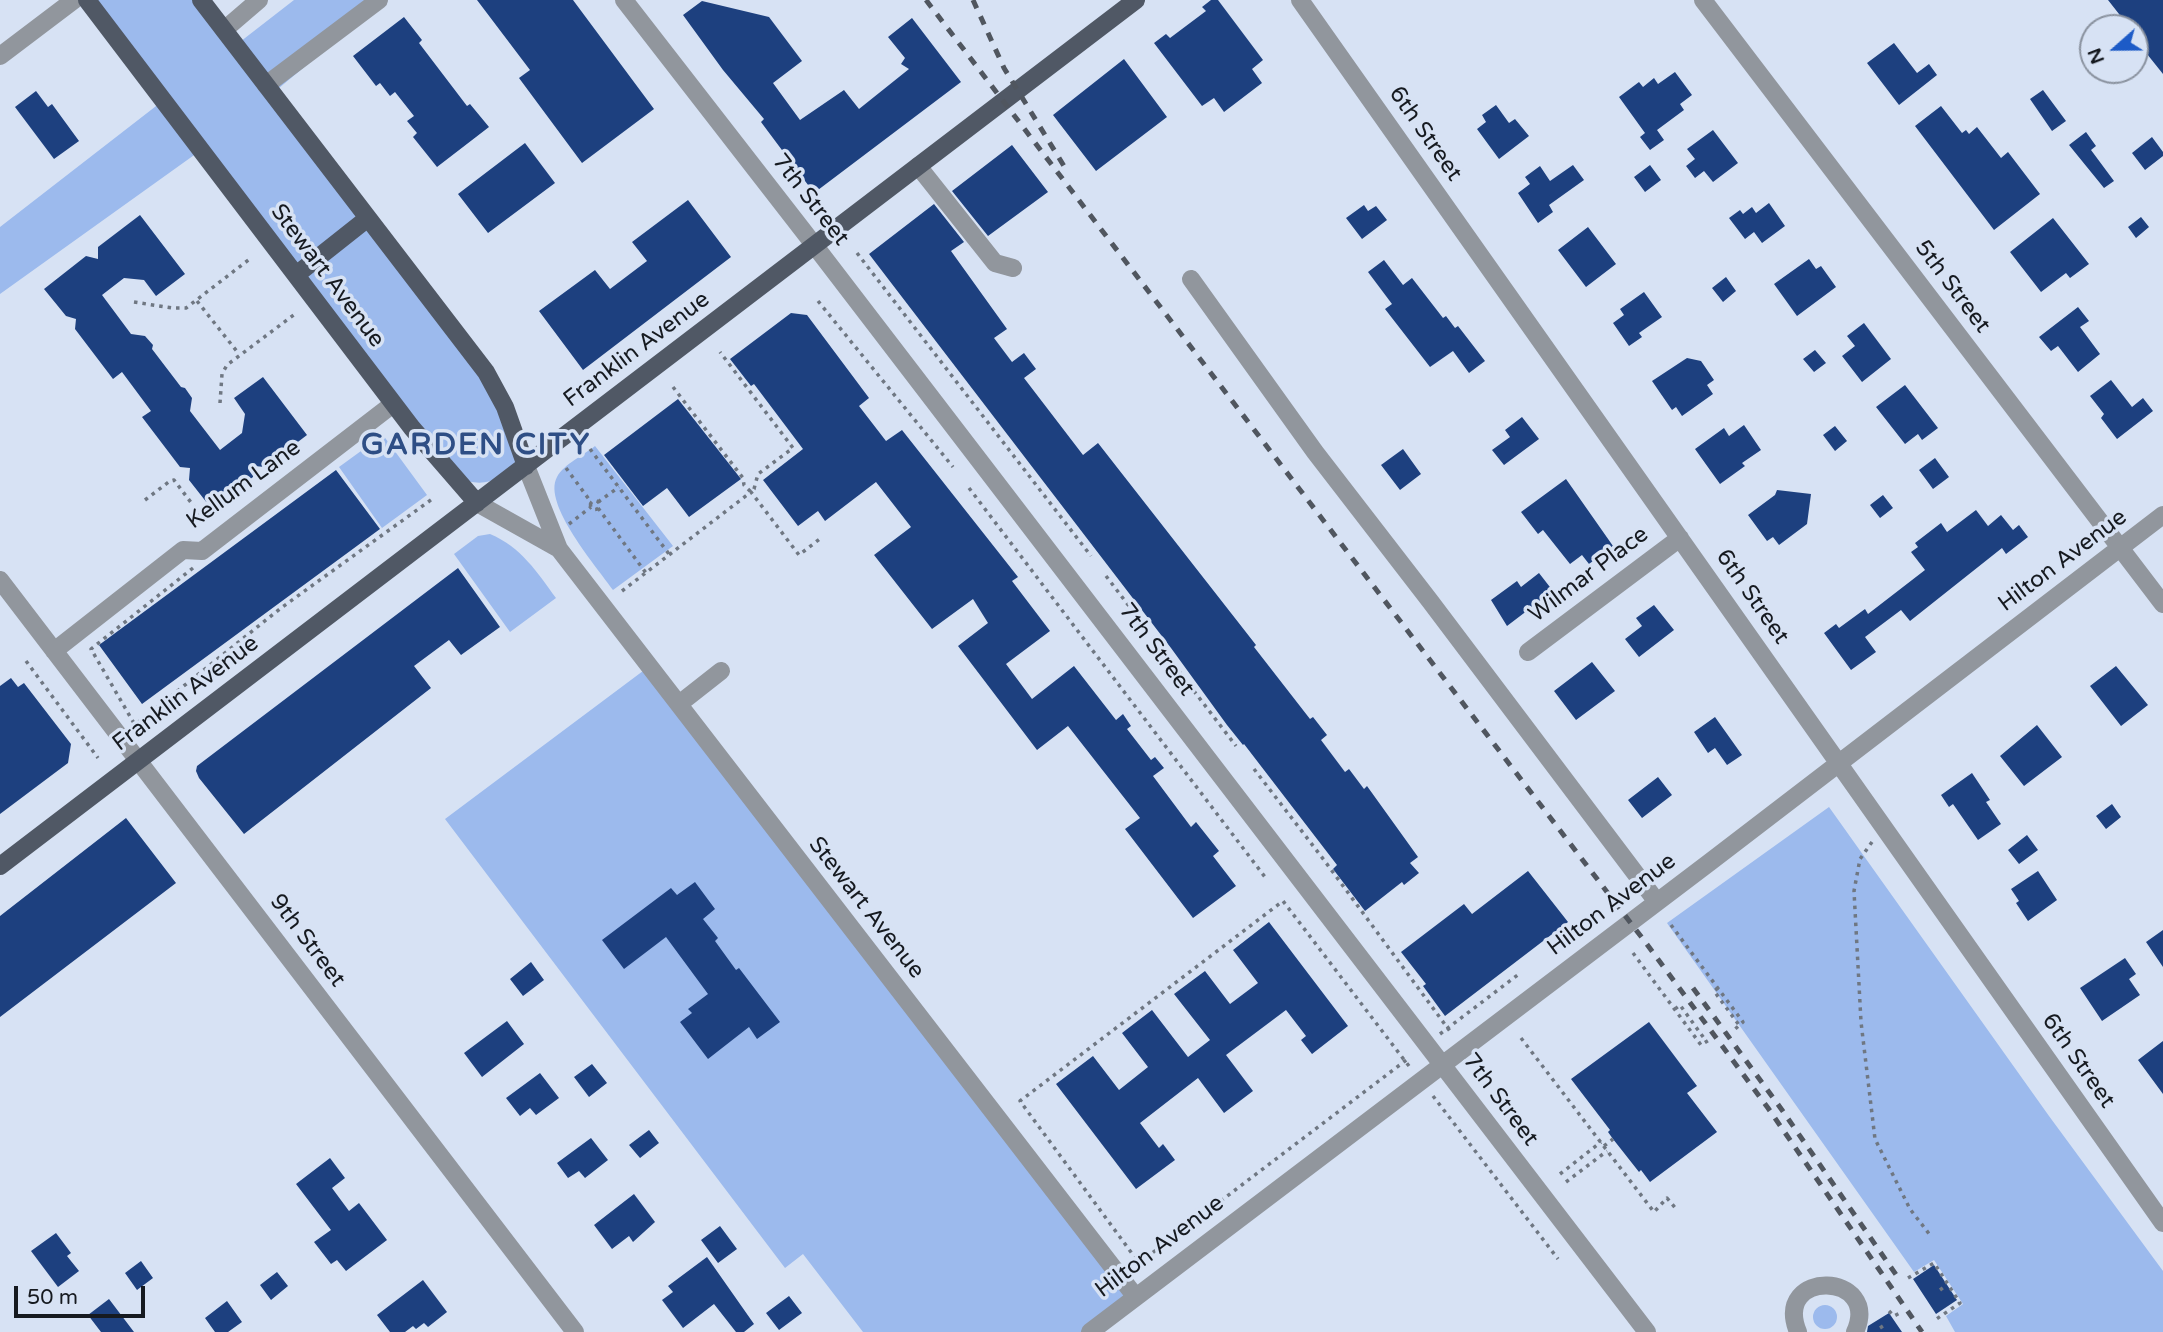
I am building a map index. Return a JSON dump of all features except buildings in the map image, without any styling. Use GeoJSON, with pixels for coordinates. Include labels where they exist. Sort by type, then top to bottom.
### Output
{"type":"FeatureCollection","features":[{"type":"Feature","properties":{"kind":"main road","name":"Stewart Avenue"},"geometry":{"type":"LineString","coordinates":[[87,0],[393,404],[477,503]]}},
{"type":"Feature","properties":{"kind":"main road","name":"Stewart Avenue"},"geometry":{"type":"LineString","coordinates":[[201,0],[490,379],[505,407],[526,466]]}},
{"type":"Feature","properties":{"kind":"main road","name":"Franklin Avenue"},"geometry":{"type":"LineString","coordinates":[[0,866],[1136,0]]}},
{"type":"Feature","properties":{"kind":"main road"},"geometry":{"type":"LineString","coordinates":[[296,275],[368,218]]}},
{"type":"Feature","properties":{"kind":"street"},"geometry":{"type":"LineString","coordinates":[[0,56],[74,0]]}},
{"type":"Feature","properties":{"kind":"street"},"geometry":{"type":"LineString","coordinates":[[224,30],[259,0]]}},
{"type":"Feature","properties":{"kind":"street"},"geometry":{"type":"LineString","coordinates":[[266,85],[379,0]]}},
{"type":"Feature","properties":{"kind":"street","name":"7th Street"},"geometry":{"type":"LineString","coordinates":[[624,0],[1647,1332]]}},
{"type":"Feature","properties":{"kind":"street","name":"6th Street"},"geometry":{"type":"LineString","coordinates":[[1300,0],[2163,1223]]}},
{"type":"Feature","properties":{"kind":"street","name":"5th Street"},"geometry":{"type":"LineString","coordinates":[[1703,0],[2163,604]]}},
{"type":"Feature","properties":{"kind":"street"},"geometry":{"type":"LineString","coordinates":[[918,166],[995,263],[1013,268]]}},
{"type":"Feature","properties":{"kind":"street"},"geometry":{"type":"LineString","coordinates":[[1191,279],[1315,452],[1657,902]]}},
{"type":"Feature","properties":{"kind":"street","name":"Kellum Lane"},"geometry":{"type":"LineString","coordinates":[[54,651],[183,550],[202,551],[393,404]]}},
{"type":"Feature","properties":{"kind":"street","name":"Stewart Avenue"},"geometry":{"type":"LineString","coordinates":[[526,466],[559,549],[1135,1296]]}},
{"type":"Feature","properties":{"kind":"street","name":"Stewart Avenue"},"geometry":{"type":"LineString","coordinates":[[477,503],[559,549]]}},
{"type":"Feature","properties":{"kind":"street","name":"Hilton Avenue"},"geometry":{"type":"LineString","coordinates":[[1090,1332],[2163,515]]}},
{"type":"Feature","properties":{"kind":"street","name":"Wilmar Place"},"geometry":{"type":"LineString","coordinates":[[1528,652],[1680,538]]}},
{"type":"Feature","properties":{"kind":"street","name":"9th Street"},"geometry":{"type":"LineString","coordinates":[[3,590],[54,651],[575,1332]]}},
{"type":"Feature","properties":{"kind":"street"},"geometry":{"type":"LineString","coordinates":[[678,704],[722,671]]}},
{"type":"Feature","properties":{"kind":"street"},"geometry":{"type":"LineString","coordinates":[[1798,1332],[1794,1319],[1799,1299],[1806,1291],[1826,1284],[1837,1286],[1854,1299],[1859,1320],[1855,1332]]}},
{"type":"Feature","properties":{"kind":"path"},"geometry":{"type":"LineString","coordinates":[[857,253],[1091,556]]}},
{"type":"Feature","properties":{"kind":"path"},"geometry":{"type":"LineString","coordinates":[[134,302],[181,309],[197,301],[251,258]]}},
{"type":"Feature","properties":{"kind":"path"},"geometry":{"type":"LineString","coordinates":[[818,300],[953,467]]}},
{"type":"Feature","properties":{"kind":"path"},"geometry":{"type":"LineString","coordinates":[[197,301],[239,355]]}},
{"type":"Feature","properties":{"kind":"path"},"geometry":{"type":"LineString","coordinates":[[220,402],[224,369],[295,314]]}},
{"type":"Feature","properties":{"kind":"path"},"geometry":{"type":"LineString","coordinates":[[622,591],[751,492],[758,474],[793,448],[720,352]]}},
{"type":"Feature","properties":{"kind":"path"},"geometry":{"type":"LineString","coordinates":[[673,387],[799,555],[821,538]]}},
{"type":"Feature","properties":{"kind":"path"},"geometry":{"type":"LineString","coordinates":[[590,449],[669,554]]}},
{"type":"Feature","properties":{"kind":"path"},"geometry":{"type":"LineString","coordinates":[[566,468],[591,502],[591,507]]}},
{"type":"Feature","properties":{"kind":"path"},"geometry":{"type":"LineString","coordinates":[[145,500],[172,480],[207,525],[217,518]]}},
{"type":"Feature","properties":{"kind":"path"},"geometry":{"type":"LineString","coordinates":[[591,502],[598,502],[619,487]]}},
{"type":"Feature","properties":{"kind":"path"},"geometry":{"type":"LineString","coordinates":[[969,488],[1265,877]]}},
{"type":"Feature","properties":{"kind":"path"},"geometry":{"type":"LineString","coordinates":[[196,566],[91,649],[135,725],[281,608],[435,497]]}},
{"type":"Feature","properties":{"kind":"path"},"geometry":{"type":"LineString","coordinates":[[598,502],[598,508],[646,573]]}},
{"type":"Feature","properties":{"kind":"path"},"geometry":{"type":"LineString","coordinates":[[569,524],[591,507],[598,508]]}},
{"type":"Feature","properties":{"kind":"path"},"geometry":{"type":"LineString","coordinates":[[1106,576],[1237,746]]}},
{"type":"Feature","properties":{"kind":"path"},"geometry":{"type":"LineString","coordinates":[[26,661],[98,758]]}},
{"type":"Feature","properties":{"kind":"path"},"geometry":{"type":"LineString","coordinates":[[1254,769],[1452,1034]]}},
{"type":"Feature","properties":{"kind":"path"},"geometry":{"type":"LineString","coordinates":[[1883,827],[1860,859],[1854,891],[1857,972],[1866,1072],[1876,1146],[1910,1209],[1930,1235]]}},
{"type":"Feature","properties":{"kind":"path"},"geometry":{"type":"LineString","coordinates":[[1409,1066],[1405,1061],[1283,901],[1020,1101],[1139,1263],[1405,1061],[1410,1057]]}},
{"type":"Feature","properties":{"kind":"path"},"geometry":{"type":"LineString","coordinates":[[1671,925],[1744,1023],[1734,1030]]}},
{"type":"Feature","properties":{"kind":"path"},"geometry":{"type":"LineString","coordinates":[[1633,953],[1701,1045],[1708,1041]]}},
{"type":"Feature","properties":{"kind":"path"},"geometry":{"type":"LineString","coordinates":[[1440,1034],[1519,974]]}},
{"type":"Feature","properties":{"kind":"path"},"geometry":{"type":"LineString","coordinates":[[1521,1038],[1654,1212],[1667,1198],[1677,1210]]}},
{"type":"Feature","properties":{"kind":"path"},"geometry":{"type":"LineString","coordinates":[[1475,1072],[1480,1070],[1477,1065]]}},
{"type":"Feature","properties":{"kind":"path"},"geometry":{"type":"LineString","coordinates":[[1436,1098],[1558,1259]]}},
{"type":"Feature","properties":{"kind":"path"},"geometry":{"type":"LineString","coordinates":[[1560,1174],[1613,1139]]}},
{"type":"Feature","properties":{"kind":"path"},"geometry":{"type":"LineString","coordinates":[[1566,1182],[1604,1146]]}},
{"type":"Feature","properties":{"kind":"path"},"geometry":{"type":"LineString","coordinates":[[1908,1278],[1934,1263],[1945,1287],[1960,1303],[1936,1320]]}},
{"type":"Feature","properties":{"kind":"path"},"geometry":{"type":"LineString","coordinates":[[1889,1311],[1894,1317],[1900,1313]]}},
{"type":"Feature","properties":{"kind":"path"},"geometry":{"type":"LineString","coordinates":[[1880,1328],[1886,1324]]}},
{"type":"Feature","properties":{"kind":"shaded area"},"geometry":{"type":"Polygon","coordinates":[[[82,0],[202,0],[236,45],[294,0],[380,0],[369,13],[273,93],[510,412],[518,459],[504,473],[491,481],[483,482],[456,478],[197,153],[0,294],[0,227],[160,103],[82,0]]]}},
{"type":"Feature","properties":{"kind":"shaded area"},"geometry":{"type":"Polygon","coordinates":[[[383,435],[427,495],[382,528],[339,467],[383,435]]]}},
{"type":"Feature","properties":{"kind":"shaded area"},"geometry":{"type":"Polygon","coordinates":[[[595,446],[673,546],[613,590],[573,535],[557,503],[554,489],[560,472],[595,446]]]}},
{"type":"Feature","properties":{"kind":"shaded area"},"geometry":{"type":"Polygon","coordinates":[[[490,534],[519,553],[556,598],[510,632],[454,554],[478,536],[490,534]]]}},
{"type":"Feature","properties":{"kind":"shaded area"},"geometry":{"type":"Polygon","coordinates":[[[651,665],[1135,1296],[1089,1332],[863,1332],[803,1254],[785,1268],[445,819],[651,665]]]}},
{"type":"Feature","properties":{"kind":"shaded area"},"geometry":{"type":"Polygon","coordinates":[[[1829,807],[2163,1271],[2163,1332],[1955,1332],[1946,1316],[1963,1304],[1934,1260],[1914,1272],[1667,923],[1829,807]]]}},
{"type":"Feature","properties":{"kind":"shaded area"},"geometry":{"type":"Polygon","coordinates":[[[1825,1305],[1834,1308],[1837,1317],[1834,1326],[1825,1329],[1816,1326],[1813,1317],[1816,1308],[1825,1305]]]}},
{"type":"Feature","properties":{"kind":"railway"},"geometry":{"type":"LineString","coordinates":[[926,0],[1646,943],[1768,1108],[1922,1332]]}},
{"type":"Feature","properties":{"kind":"railway"},"geometry":{"type":"LineString","coordinates":[[973,0],[1004,68],[1067,171]]}},
{"type":"Feature","properties":{"kind":"railway"},"geometry":{"type":"LineString","coordinates":[[1693,988],[1782,1110],[1899,1279]]}},
{"type":"Feature","properties":{"kind":"district","name":"GARDEN CITY"},"geometry":{"type":"Point","coordinates":[476,446]}}]}
